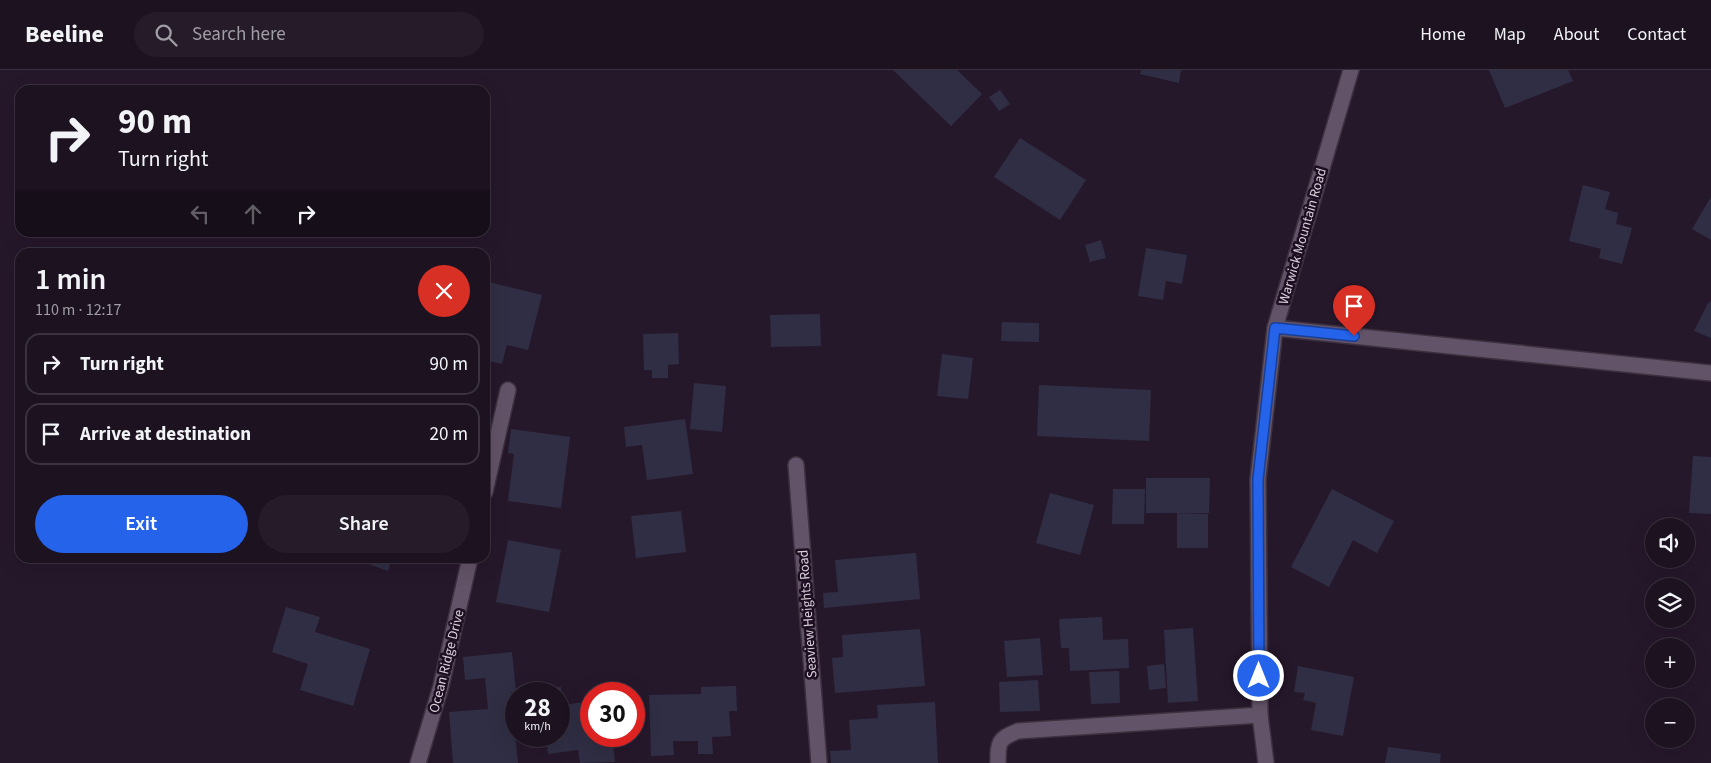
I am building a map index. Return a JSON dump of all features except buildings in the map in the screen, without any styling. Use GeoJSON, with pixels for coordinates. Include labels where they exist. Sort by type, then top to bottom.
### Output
{"type":"FeatureCollection","features":[{"type":"Feature","properties":{"kind":"street","name":"Warwick Mountain Road"},"geometry":{"type":"LineString","coordinates":[[1266,763],[1260,715],[1258,479],[1275,328],[1350,70]]}},
{"type":"Feature","properties":{"kind":"street"},"geometry":{"type":"LineString","coordinates":[[1275,328],[1711,373]]}},
{"type":"Feature","properties":{"kind":"street"},"geometry":{"type":"LineString","coordinates":[[490,470],[508,390]]}},
{"type":"Feature","properties":{"kind":"street","name":"Seaview Heights Road"},"geometry":{"type":"LineString","coordinates":[[796,465],[819,763]]}},
{"type":"Feature","properties":{"kind":"street","name":"Ocean Ridge Drive"},"geometry":{"type":"LineString","coordinates":[[418,763],[441,686],[469,563]]}},
{"type":"Feature","properties":{"kind":"street"},"geometry":{"type":"LineString","coordinates":[[998,763],[998,745],[1005,736],[1018,731],[1260,715]]}},
{"type":"Feature","properties":{"kind":"route"},"geometry":{"type":"LineString","coordinates":[[1259,676],[1258,479],[1275,328],[1354,336]]}}]}
